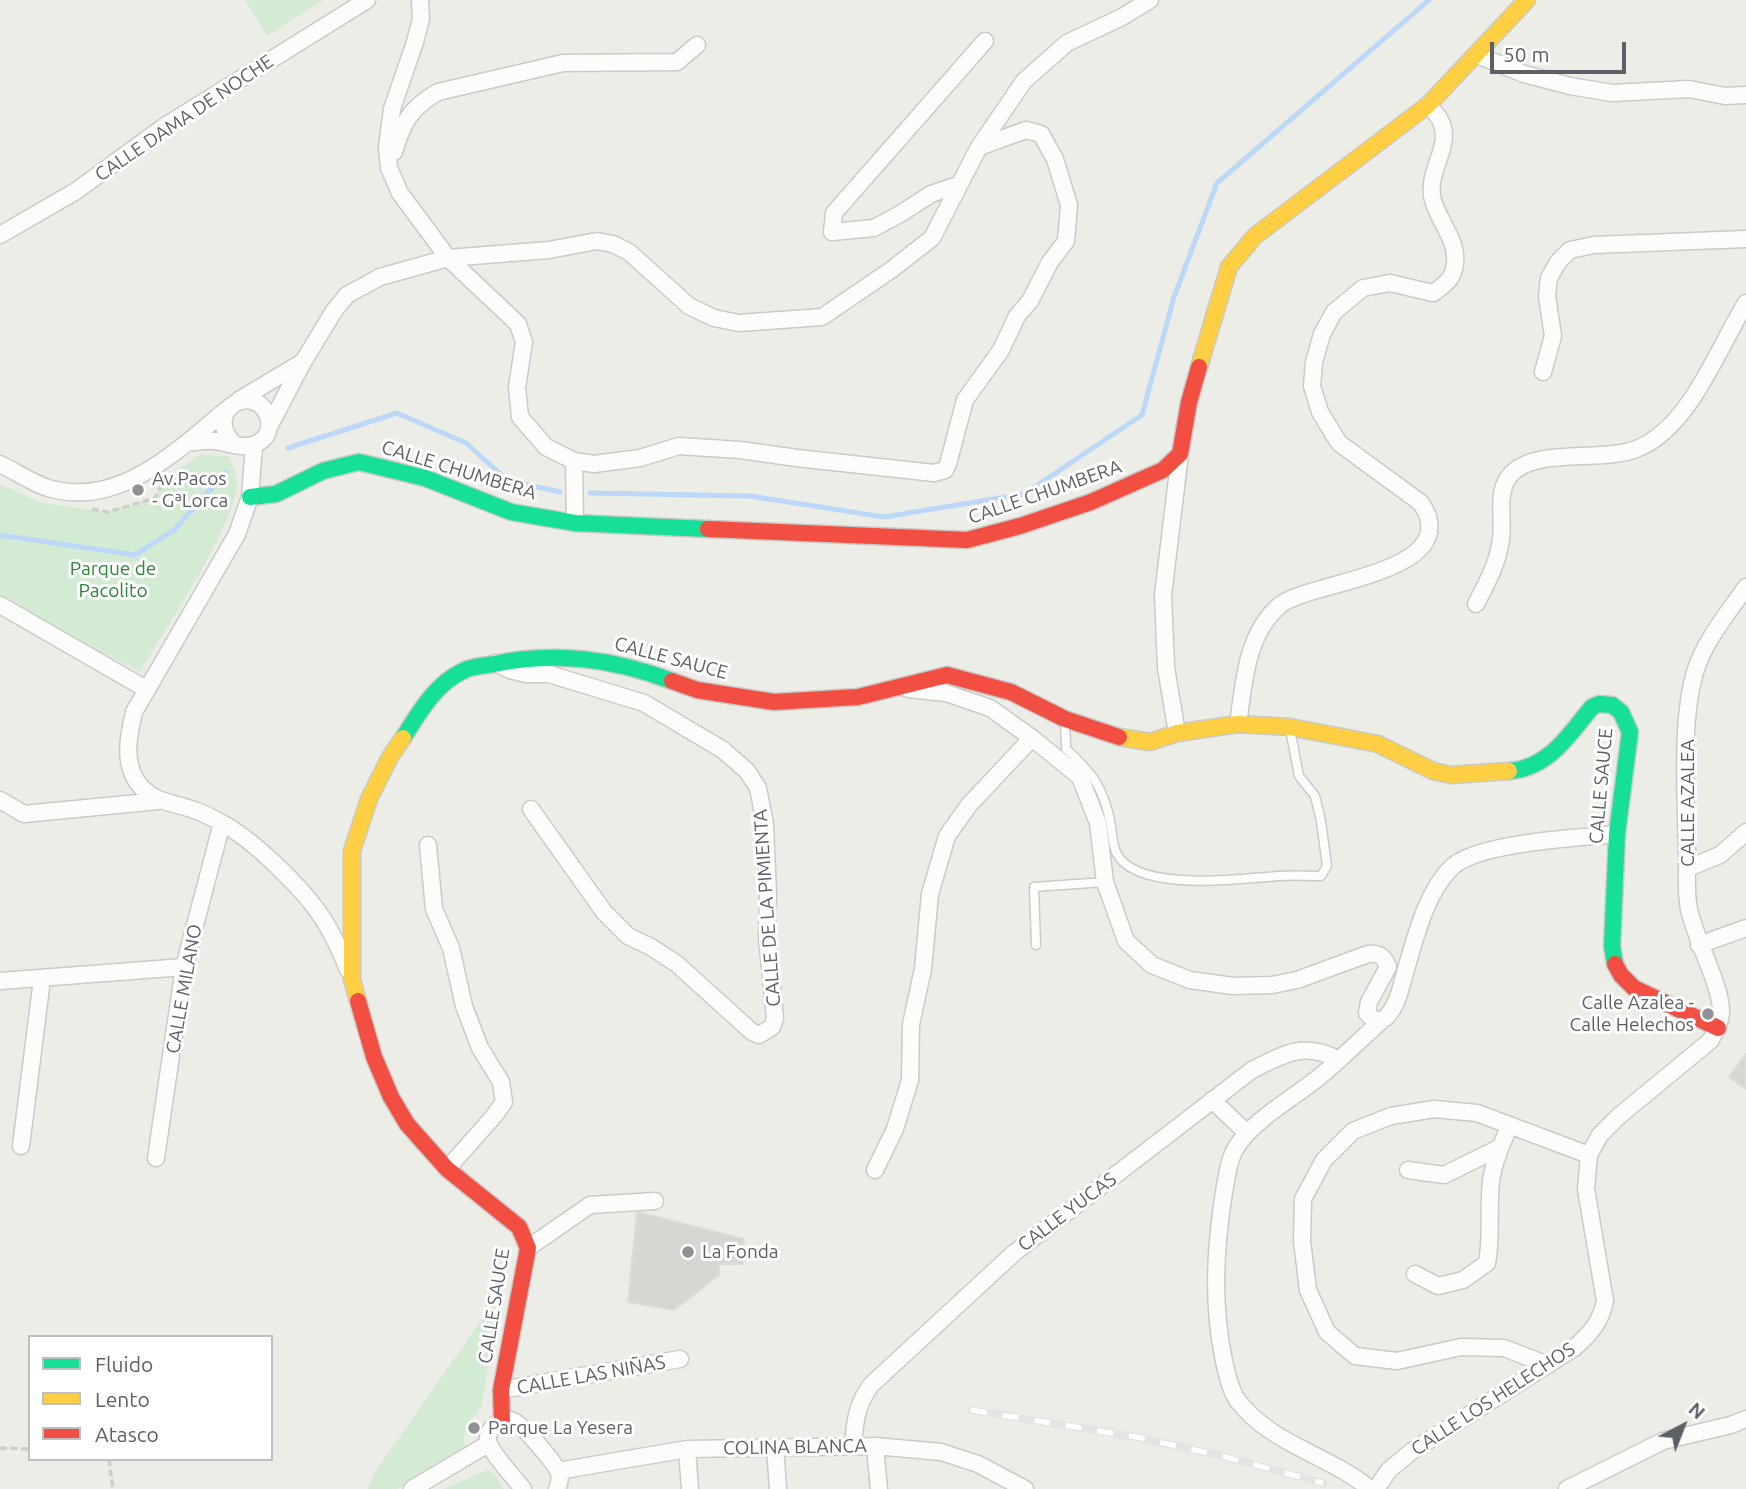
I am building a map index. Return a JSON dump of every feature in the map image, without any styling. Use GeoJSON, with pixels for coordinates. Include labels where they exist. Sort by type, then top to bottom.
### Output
{"type":"FeatureCollection","features":[{"type":"Feature","properties":{"kind":"street","name":"CALLE DAMA DE NOCHE"},"geometry":{"type":"LineString","coordinates":[[0,235],[76,191],[165,126],[367,0]]}},
{"type":"Feature","properties":{"kind":"street"},"geometry":{"type":"LineString","coordinates":[[420,0],[421,19],[392,109],[387,147],[389,168],[400,193],[448,258],[518,324],[524,342],[517,387],[520,417],[546,447],[574,461],[594,464],[640,458],[679,446],[740,450],[939,473],[948,464],[965,400],[1001,350],[1017,316],[1030,301],[1050,262],[1066,241],[1069,205],[1055,159],[1041,134],[1026,130],[979,147]]}},
{"type":"Feature","properties":{"kind":"street"},"geometry":{"type":"LineString","coordinates":[[187,443],[212,440],[244,447],[254,446],[265,438],[303,362],[346,295],[380,277],[448,258],[549,250],[597,241],[613,244],[629,253],[689,306],[714,318],[738,323],[822,317],[932,238],[979,147],[1024,81],[1067,43],[1122,17],[1150,0]]}},
{"type":"Feature","properties":{"kind":"street"},"geometry":{"type":"LineString","coordinates":[[1177,733],[1166,668],[1163,595],[1189,401],[1229,267],[1255,236],[1428,105],[1527,0]]}},
{"type":"Feature","properties":{"kind":"street"},"geometry":{"type":"LineString","coordinates":[[958,185],[931,194],[874,228],[832,232],[834,213],[985,41]]}},
{"type":"Feature","properties":{"kind":"street"},"geometry":{"type":"LineString","coordinates":[[389,168],[399,134],[409,115],[420,102],[438,92],[563,63],[677,62],[697,46]]}},
{"type":"Feature","properties":{"kind":"street"},"geometry":{"type":"LineString","coordinates":[[1477,55],[1524,74],[1612,93],[1689,89],[1725,96],[1746,94]]}},
{"type":"Feature","properties":{"kind":"street"},"geometry":{"type":"LineString","coordinates":[[1238,724],[1253,643],[1265,620],[1281,603],[1300,594],[1378,573],[1408,558],[1421,547],[1429,533],[1428,517],[1421,503],[1339,443],[1320,412],[1312,386],[1314,362],[1322,334],[1334,312],[1363,288],[1390,283],[1433,293],[1446,285],[1453,273],[1456,261],[1451,238],[1432,200],[1431,182],[1434,167],[1442,151],[1444,136],[1441,121],[1428,105]]}},
{"type":"Feature","properties":{"kind":"street"},"geometry":{"type":"LineString","coordinates":[[1543,372],[1553,336],[1547,296],[1549,278],[1558,262],[1570,250],[1594,245],[1746,239]]}},
{"type":"Feature","properties":{"kind":"street"},"geometry":{"type":"LineString","coordinates":[[1476,604],[1494,569],[1501,539],[1501,496],[1512,473],[1525,464],[1554,458],[1617,454],[1641,447],[1661,433],[1699,390],[1746,303]]}},
{"type":"Feature","properties":{"kind":"street"},"geometry":{"type":"LineString","coordinates":[[0,464],[48,488],[82,492],[112,488],[142,474],[187,443],[231,406],[303,362]]}},
{"type":"Feature","properties":{"kind":"street"},"geometry":{"type":"LineString","coordinates":[[234,444],[225,435],[222,422],[231,406],[252,401],[265,410],[270,425]]}},
{"type":"Feature","properties":{"kind":"street"},"geometry":{"type":"LineString","coordinates":[[158,801],[141,787],[131,770],[128,740],[134,712],[237,534],[250,497],[254,446]]}},
{"type":"Feature","properties":{"kind":"street","name":"CALLE CHUMBERA"},"geometry":{"type":"LineString","coordinates":[[250,497],[276,494],[323,471],[359,462],[425,478],[511,512],[575,523],[967,540],[1020,526],[1102,497],[1163,470],[1180,454]]}},
{"type":"Feature","properties":{"kind":"street"},"geometry":{"type":"LineString","coordinates":[[574,461],[575,523]]}},
{"type":"Feature","properties":{"kind":"street","name":"CALLE AZALEA"},"geometry":{"type":"LineString","coordinates":[[1718,1028],[1721,1011],[1716,987],[1699,945],[1688,907],[1688,703],[1696,668],[1711,638],[1746,587]]}},
{"type":"Feature","properties":{"kind":"street"},"geometry":{"type":"LineString","coordinates":[[0,605],[146,689]]}},
{"type":"Feature","properties":{"kind":"street","name":"CALLE SAUCE"},"geometry":{"type":"LineString","coordinates":[[502,1421],[501,1390],[528,1248],[519,1227],[447,1169],[407,1124],[391,1097],[374,1057],[352,979],[352,851],[369,799],[390,757],[422,708],[443,684],[464,670],[527,657],[581,658],[637,668],[697,690],[774,702],[858,697],[947,675],[1011,692],[1065,719],[1129,740],[1150,742],[1177,733],[1238,724],[1290,727],[1378,744],[1433,771],[1451,775],[1516,771],[1538,763],[1557,750],[1592,707],[1599,703],[1609,703],[1620,710],[1627,720],[1630,732],[1617,834],[1612,946],[1614,963],[1623,981],[1718,1028]]}},
{"type":"Feature","properties":{"kind":"street","name":"CALLE DE LA PIMIENTA"},"geometry":{"type":"LineString","coordinates":[[496,663],[526,674],[549,674],[644,703],[723,750],[747,771],[758,788],[765,824],[767,937],[775,1018],[772,1027],[759,1035],[752,1032],[677,964],[628,936],[604,912],[531,809]]}},
{"type":"Feature","properties":{"kind":"street"},"geometry":{"type":"LineString","coordinates":[[895,688],[946,693],[990,708],[1032,738],[1080,778],[1098,823],[1105,882],[1126,942],[1152,965],[1190,980],[1233,986],[1272,985],[1297,980],[1377,953],[1385,958],[1388,967],[1369,1002],[1367,1013],[1373,1019],[1381,1021]]}},
{"type":"Feature","properties":{"kind":"street"},"geometry":{"type":"LineString","coordinates":[[875,1170],[895,1129],[910,1080],[911,1024],[923,969],[930,894],[947,836],[970,805],[1032,738]]}},
{"type":"Feature","properties":{"kind":"street"},"geometry":{"type":"LineString","coordinates":[[0,800],[24,814],[158,801],[191,809],[222,822],[250,842],[324,920],[352,979]]}},
{"type":"Feature","properties":{"kind":"street","name":"CALLE MILANO"},"geometry":{"type":"LineString","coordinates":[[156,1158],[184,967],[222,822]]}},
{"type":"Feature","properties":{"kind":"street"},"geometry":{"type":"LineString","coordinates":[[1688,868],[1720,855],[1746,832]]}},
{"type":"Feature","properties":{"kind":"street"},"geometry":{"type":"LineString","coordinates":[[1370,1489],[1336,1465],[1278,1436],[1254,1418],[1237,1399],[1226,1373],[1220,1344],[1215,1287],[1217,1236],[1228,1166],[1235,1148],[1247,1133],[1388,1017],[1397,999],[1424,914],[1438,885],[1452,866],[1475,853],[1547,841],[1617,834]]}},
{"type":"Feature","properties":{"kind":"street"},"geometry":{"type":"LineString","coordinates":[[428,845],[434,909],[451,948],[464,1006],[480,1048],[501,1082],[503,1102],[447,1169]]}},
{"type":"Feature","properties":{"kind":"street"},"geometry":{"type":"LineString","coordinates":[[1699,945],[1746,928]]}},
{"type":"Feature","properties":{"kind":"street"},"geometry":{"type":"LineString","coordinates":[[0,981],[184,967]]}},
{"type":"Feature","properties":{"kind":"street"},"geometry":{"type":"LineString","coordinates":[[20,1146],[42,979]]}},
{"type":"Feature","properties":{"kind":"street","name":"CALLE LOS HELECHOS"},"geometry":{"type":"LineString","coordinates":[[1376,1489],[1389,1470],[1412,1451],[1548,1365],[1591,1333],[1602,1316],[1605,1301],[1586,1189],[1589,1156],[1600,1135],[1619,1116],[1702,1050],[1718,1028]]}},
{"type":"Feature","properties":{"kind":"street","name":"CALLE YUCAS"},"geometry":{"type":"LineString","coordinates":[[853,1446],[860,1399],[871,1385],[1014,1253],[1251,1070],[1292,1051],[1322,1051],[1339,1060]]}},
{"type":"Feature","properties":{"kind":"street"},"geometry":{"type":"LineString","coordinates":[[1212,1100],[1247,1133]]}},
{"type":"Feature","properties":{"kind":"street"},"geometry":{"type":"LineString","coordinates":[[1548,1365],[1504,1348],[1461,1346],[1397,1361],[1354,1356],[1327,1332],[1308,1290],[1302,1241],[1303,1199],[1324,1160],[1353,1131],[1391,1116],[1434,1109],[1477,1113],[1589,1156]]}},
{"type":"Feature","properties":{"kind":"street"},"geometry":{"type":"LineString","coordinates":[[1415,1274],[1438,1286],[1463,1280],[1487,1263],[1492,1181],[1499,1148],[1510,1125]]}},
{"type":"Feature","properties":{"kind":"street"},"geometry":{"type":"LineString","coordinates":[[1408,1170],[1444,1175],[1499,1148]]}},
{"type":"Feature","properties":{"kind":"street"},"geometry":{"type":"LineString","coordinates":[[528,1248],[590,1205],[655,1201]]}},
{"type":"Feature","properties":{"kind":"street","name":"CALLE LAS NIÑAS"},"geometry":{"type":"LineString","coordinates":[[501,1390],[680,1359]]}},
{"type":"Feature","properties":{"kind":"street"},"geometry":{"type":"LineString","coordinates":[[1567,1489],[1663,1440],[1731,1425],[1746,1419]]}},
{"type":"Feature","properties":{"kind":"street"},"geometry":{"type":"LineString","coordinates":[[523,1489],[488,1444],[488,1434],[493,1426],[502,1421],[512,1420],[522,1427],[558,1471],[560,1481],[557,1489]]}},
{"type":"Feature","properties":{"kind":"street"},"geometry":{"type":"LineString","coordinates":[[412,1489],[488,1444]]}},
{"type":"Feature","properties":{"kind":"street"},"geometry":{"type":"LineString","coordinates":[[875,1446],[879,1489]]}},
{"type":"Feature","properties":{"kind":"street","name":"COLINA BLANCA"},"geometry":{"type":"LineString","coordinates":[[558,1471],[687,1449],[875,1446],[942,1452],[978,1464],[1025,1489]]}},
{"type":"Feature","properties":{"kind":"street"},"geometry":{"type":"LineString","coordinates":[[775,1447],[779,1489]]}},
{"type":"Feature","properties":{"kind":"street"},"geometry":{"type":"LineString","coordinates":[[687,1449],[690,1489]]}},
{"type":"Feature","properties":{"kind":"lane"},"geometry":{"type":"LineString","coordinates":[[1065,719],[1066,749],[1092,773],[1106,802],[1116,852],[1126,866],[1166,878],[1194,882],[1321,876],[1327,866],[1321,821],[1315,796],[1299,776],[1290,727]]}},
{"type":"Feature","properties":{"kind":"lane"},"geometry":{"type":"LineString","coordinates":[[1036,945],[1034,887],[1105,882]]}},
{"type":"Feature","properties":{"kind":"path"},"geometry":{"type":"LineString","coordinates":[[0,1448],[28,1449]]}},
{"type":"Feature","properties":{"kind":"path"},"geometry":{"type":"LineString","coordinates":[[109,1461],[113,1489]]}},
{"type":"Feature","properties":{"kind":"green space"},"geometry":{"type":"Polygon","coordinates":[[[245,0],[324,0],[267,36],[245,0]]]}},
{"type":"Feature","properties":{"kind":"green space","name":"Parque de Pacolito"},"geometry":{"type":"Polygon","coordinates":[[[200,455],[229,456],[237,478],[234,499],[213,548],[140,672],[0,600],[0,484],[41,503],[108,512],[155,498],[171,474],[200,455]]]}},
{"type":"Feature","properties":{"kind":"green space"},"geometry":{"type":"Polygon","coordinates":[[[498,1296],[482,1406],[468,1423],[464,1437],[465,1453],[397,1489],[367,1489],[375,1472],[498,1296]]]}},
{"type":"Feature","properties":{"kind":"green space"},"geometry":{"type":"Polygon","coordinates":[[[487,1470],[495,1474],[503,1489],[444,1489],[487,1470]]]}},
{"type":"Feature","properties":{"kind":"building"},"geometry":{"type":"Polygon","coordinates":[[[1746,1054],[1746,1089],[1729,1077],[1746,1054]]]}},
{"type":"Feature","properties":{"kind":"building","name":"La Fonda"},"geometry":{"type":"Polygon","coordinates":[[[637,1212],[744,1239],[743,1264],[719,1264],[719,1275],[674,1310],[628,1302],[637,1212]]]}},
{"type":"Feature","properties":{"kind":"waterway"},"geometry":{"type":"LineString","coordinates":[[590,493],[750,496],[884,517],[1024,494],[1142,415],[1174,297],[1217,183],[1429,0]]}},
{"type":"Feature","properties":{"kind":"waterway"},"geometry":{"type":"LineString","coordinates":[[288,448],[397,413],[466,443],[507,480],[560,492]]}},
{"type":"Feature","properties":{"kind":"waterway"},"geometry":{"type":"LineString","coordinates":[[0,535],[135,555],[174,530],[226,472]]}},
{"type":"Feature","properties":{"kind":"railway"},"geometry":{"type":"LineString","coordinates":[[971,1410],[1136,1437],[1323,1483]]}},
{"type":"Feature","properties":{"kind":"traffic: fast"},"geometry":{"type":"LineString","coordinates":[[250,497],[276,494],[323,471],[359,462],[425,478],[511,512],[575,523],[708,529]]}},
{"type":"Feature","properties":{"kind":"traffic: fast"},"geometry":{"type":"LineString","coordinates":[[403,738],[436,691],[453,677],[474,667],[540,658],[584,659],[628,667],[672,681]]}},
{"type":"Feature","properties":{"kind":"traffic: fast"},"geometry":{"type":"LineString","coordinates":[[1509,771],[1523,769],[1547,757],[1592,707],[1599,704],[1612,705],[1621,712],[1630,732],[1617,834],[1612,946],[1615,964]]}},
{"type":"Feature","properties":{"kind":"traffic: slow"},"geometry":{"type":"LineString","coordinates":[[1199,367],[1229,267],[1255,236],[1428,105],[1527,0]]}},
{"type":"Feature","properties":{"kind":"traffic: slow"},"geometry":{"type":"LineString","coordinates":[[1119,737],[1150,742],[1177,733],[1238,724],[1290,727],[1378,744],[1433,771],[1451,775],[1509,771]]}},
{"type":"Feature","properties":{"kind":"traffic: slow"},"geometry":{"type":"LineString","coordinates":[[358,1001],[352,979],[352,851],[369,799],[390,757],[403,738]]}},
{"type":"Feature","properties":{"kind":"traffic: jam"},"geometry":{"type":"LineString","coordinates":[[708,529],[967,540],[1020,526],[1091,502],[1163,470],[1180,454],[1189,402],[1199,367]]}},
{"type":"Feature","properties":{"kind":"traffic: jam"},"geometry":{"type":"LineString","coordinates":[[672,681],[697,690],[774,702],[858,697],[947,675],[1011,692],[1065,719],[1119,737]]}},
{"type":"Feature","properties":{"kind":"traffic: jam"},"geometry":{"type":"LineString","coordinates":[[1615,964],[1621,975],[1634,988],[1718,1028]]}},
{"type":"Feature","properties":{"kind":"traffic: jam"},"geometry":{"type":"LineString","coordinates":[[358,1001],[374,1057],[391,1097],[407,1124],[447,1169],[519,1227],[528,1248],[501,1390],[502,1421]]}},
{"type":"Feature","properties":{"kind":"place","name":"Av.Pacos - GªLorca"},"geometry":{"type":"Point","coordinates":[138,490]}},
{"type":"Feature","properties":{"kind":"place","name":"Calle Azalea - Calle Helechos"},"geometry":{"type":"Point","coordinates":[1708,1014]}},
{"type":"Feature","properties":{"kind":"place","name":"La Fonda"},"geometry":{"type":"Point","coordinates":[688,1252]}},
{"type":"Feature","properties":{"kind":"place","name":"Parque La Yesera"},"geometry":{"type":"Point","coordinates":[474,1428]}}]}
